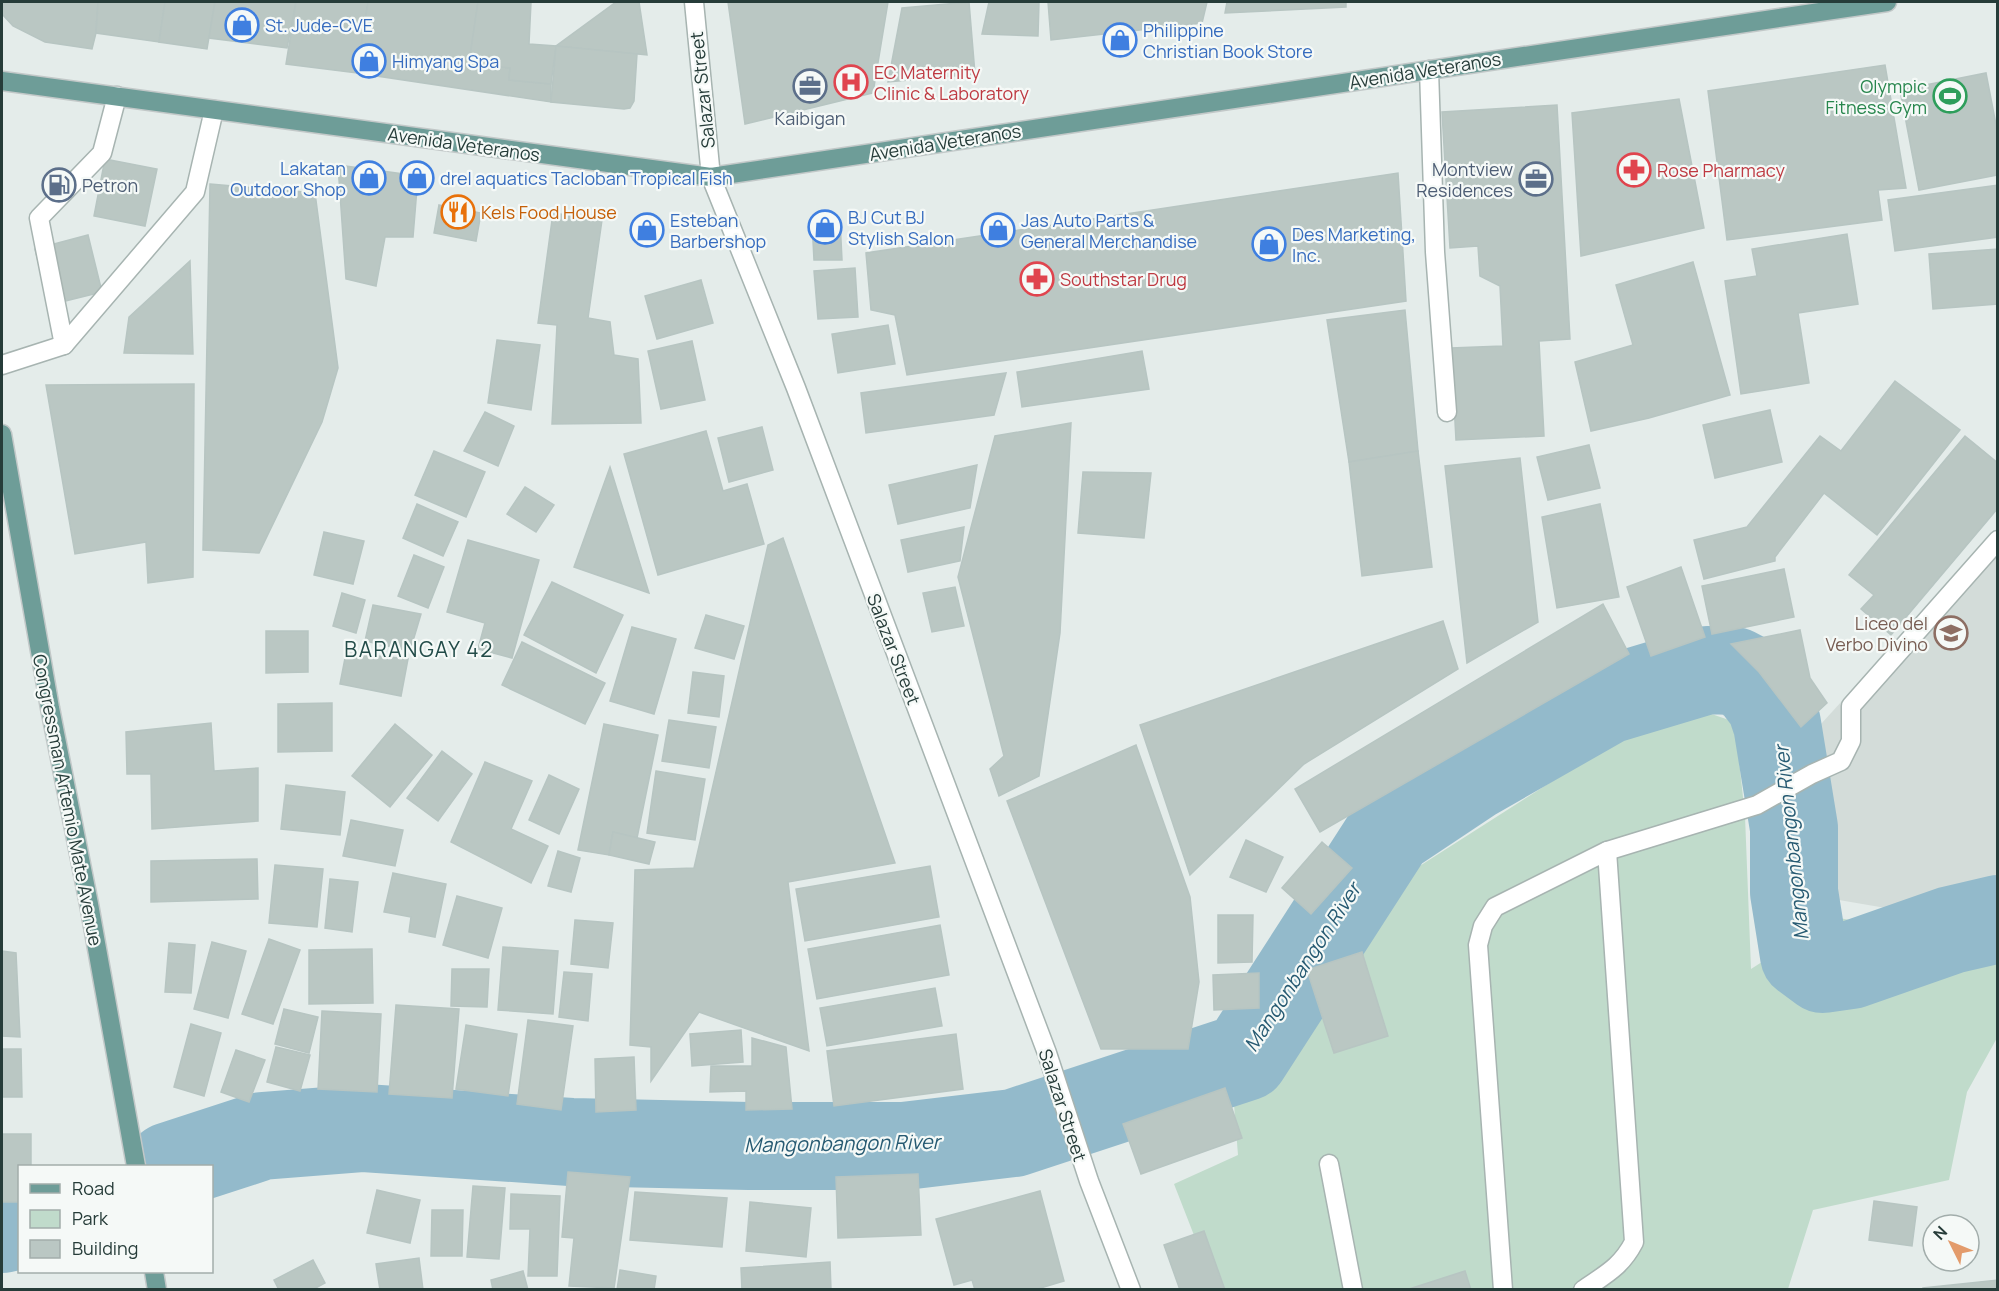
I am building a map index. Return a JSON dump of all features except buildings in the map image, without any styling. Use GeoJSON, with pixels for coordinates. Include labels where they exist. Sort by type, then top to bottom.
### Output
{"type":"FeatureCollection","features":[{"type":"Feature","properties":{"kind":"main road","name":"Avenida Veteranos"},"geometry":{"type":"LineString","coordinates":[[6,78],[214,110],[711,177],[1887,2]]}},
{"type":"Feature","properties":{"kind":"main road","name":"Congressman Artemio Mate Avenue"},"geometry":{"type":"LineString","coordinates":[[2,434],[50,708],[89,904],[136,1165]]}},
{"type":"Feature","properties":{"kind":"main road"},"geometry":{"type":"LineString","coordinates":[[154,1273],[157,1290]]}},
{"type":"Feature","properties":{"kind":"street","name":"Salazar Street"},"geometry":{"type":"LineString","coordinates":[[694,2],[711,177],[796,388],[1047,1053],[1127,1289]]}},
{"type":"Feature","properties":{"kind":"street"},"geometry":{"type":"LineString","coordinates":[[1430,70],[1435,252],[1447,412]]}},
{"type":"Feature","properties":{"kind":"street"},"geometry":{"type":"LineString","coordinates":[[63,345],[39,218],[102,153],[117,96]]}},
{"type":"Feature","properties":{"kind":"street"},"geometry":{"type":"LineString","coordinates":[[2,365],[63,345],[195,192],[214,110]]}},
{"type":"Feature","properties":{"kind":"street"},"geometry":{"type":"LineString","coordinates":[[1503,1290],[1478,945],[1483,926],[1495,907],[1607,851],[1757,805],[1812,774],[1841,761],[1851,741],[1851,706],[1998,540]]}},
{"type":"Feature","properties":{"kind":"street"},"geometry":{"type":"LineString","coordinates":[[1583,1290],[1611,1271],[1625,1258],[1634,1242],[1607,851]]}},
{"type":"Feature","properties":{"kind":"street"},"geometry":{"type":"LineString","coordinates":[[1329,1164],[1353,1290]]}},
{"type":"Feature","properties":{"kind":"shaded area","name":"Liceo del Verbo Divino"},"geometry":{"type":"Polygon","coordinates":[[[1997,531],[1997,927],[1798,893],[1811,735],[1997,531]]]}},
{"type":"Feature","properties":{"kind":"green space"},"geometry":{"type":"Polygon","coordinates":[[[1676,702],[1735,722],[1745,816],[1751,969],[1776,953],[1790,909],[1997,947],[1997,1038],[1967,1092],[1949,1180],[1813,1210],[1788,1289],[1215,1289],[1174,1184],[1238,1155],[1233,1092],[1368,899],[1676,702]]]}},
{"type":"Feature","properties":{"kind":"waterway","name":"Mangonbangon River"},"geometry":{"type":"LineString","coordinates":[[173,1165],[262,1136],[364,1128],[571,1142],[749,1146],[904,1146],[1014,1133],[1245,1057],[1390,832],[1474,776],[1607,700],[1707,670],[1734,671],[1753,681],[1770,703],[1777,724],[1794,828],[1794,892],[1804,955],[1823,969],[1851,965],[1951,930],[1998,919]]}},
{"type":"Feature","properties":{"kind":"waterway","name":"Mangonbangon River"},"geometry":{"type":"LineString","coordinates":[[2,1229],[18,1225]]}},
{"type":"Feature","properties":{"kind":"place","name":"St. Jude-CVE"},"geometry":{"type":"Point","coordinates":[242,25]}},
{"type":"Feature","properties":{"kind":"place","name":"Philippine Christian Book Store"},"geometry":{"type":"Point","coordinates":[1120,40]}},
{"type":"Feature","properties":{"kind":"place","name":"Himyang Spa"},"geometry":{"type":"Point","coordinates":[369,61]}},
{"type":"Feature","properties":{"kind":"place","name":"EC Maternity Clinic & Laboratory"},"geometry":{"type":"Point","coordinates":[851,82]}},
{"type":"Feature","properties":{"kind":"place","name":"Kaibigan"},"geometry":{"type":"Point","coordinates":[810,86]}},
{"type":"Feature","properties":{"kind":"place","name":"Olympic Fitness Gym"},"geometry":{"type":"Point","coordinates":[1950,96]}},
{"type":"Feature","properties":{"kind":"place","name":"Rose Pharmacy"},"geometry":{"type":"Point","coordinates":[1634,170]}},
{"type":"Feature","properties":{"kind":"place","name":"Lakatan Outdoor Shop"},"geometry":{"type":"Point","coordinates":[369,178]}},
{"type":"Feature","properties":{"kind":"place","name":"drel aquatics Tacloban Tropical Fish"},"geometry":{"type":"Point","coordinates":[417,178]}},
{"type":"Feature","properties":{"kind":"place","name":"Montview Residences"},"geometry":{"type":"Point","coordinates":[1536,179]}},
{"type":"Feature","properties":{"kind":"place","name":"Petron"},"geometry":{"type":"Point","coordinates":[59,185]}},
{"type":"Feature","properties":{"kind":"place","name":"Kels Food House"},"geometry":{"type":"Point","coordinates":[458,212]}},
{"type":"Feature","properties":{"kind":"place","name":"BJ Cut BJ Stylish Salon"},"geometry":{"type":"Point","coordinates":[825,227]}},
{"type":"Feature","properties":{"kind":"place","name":"Esteban Barbershop"},"geometry":{"type":"Point","coordinates":[647,230]}},
{"type":"Feature","properties":{"kind":"place","name":"Jas Auto Parts & General Merchandise"},"geometry":{"type":"Point","coordinates":[998,230]}},
{"type":"Feature","properties":{"kind":"place","name":"Des Marketing, Inc."},"geometry":{"type":"Point","coordinates":[1269,244]}},
{"type":"Feature","properties":{"kind":"place","name":"Southstar Drug"},"geometry":{"type":"Point","coordinates":[1037,279]}},
{"type":"Feature","properties":{"kind":"place","name":"Liceo del Verbo Divino"},"geometry":{"type":"Point","coordinates":[1951,633]}},
{"type":"Feature","properties":{"kind":"district","name":"BARANGAY 42"},"geometry":{"type":"Point","coordinates":[419,649]}}]}
